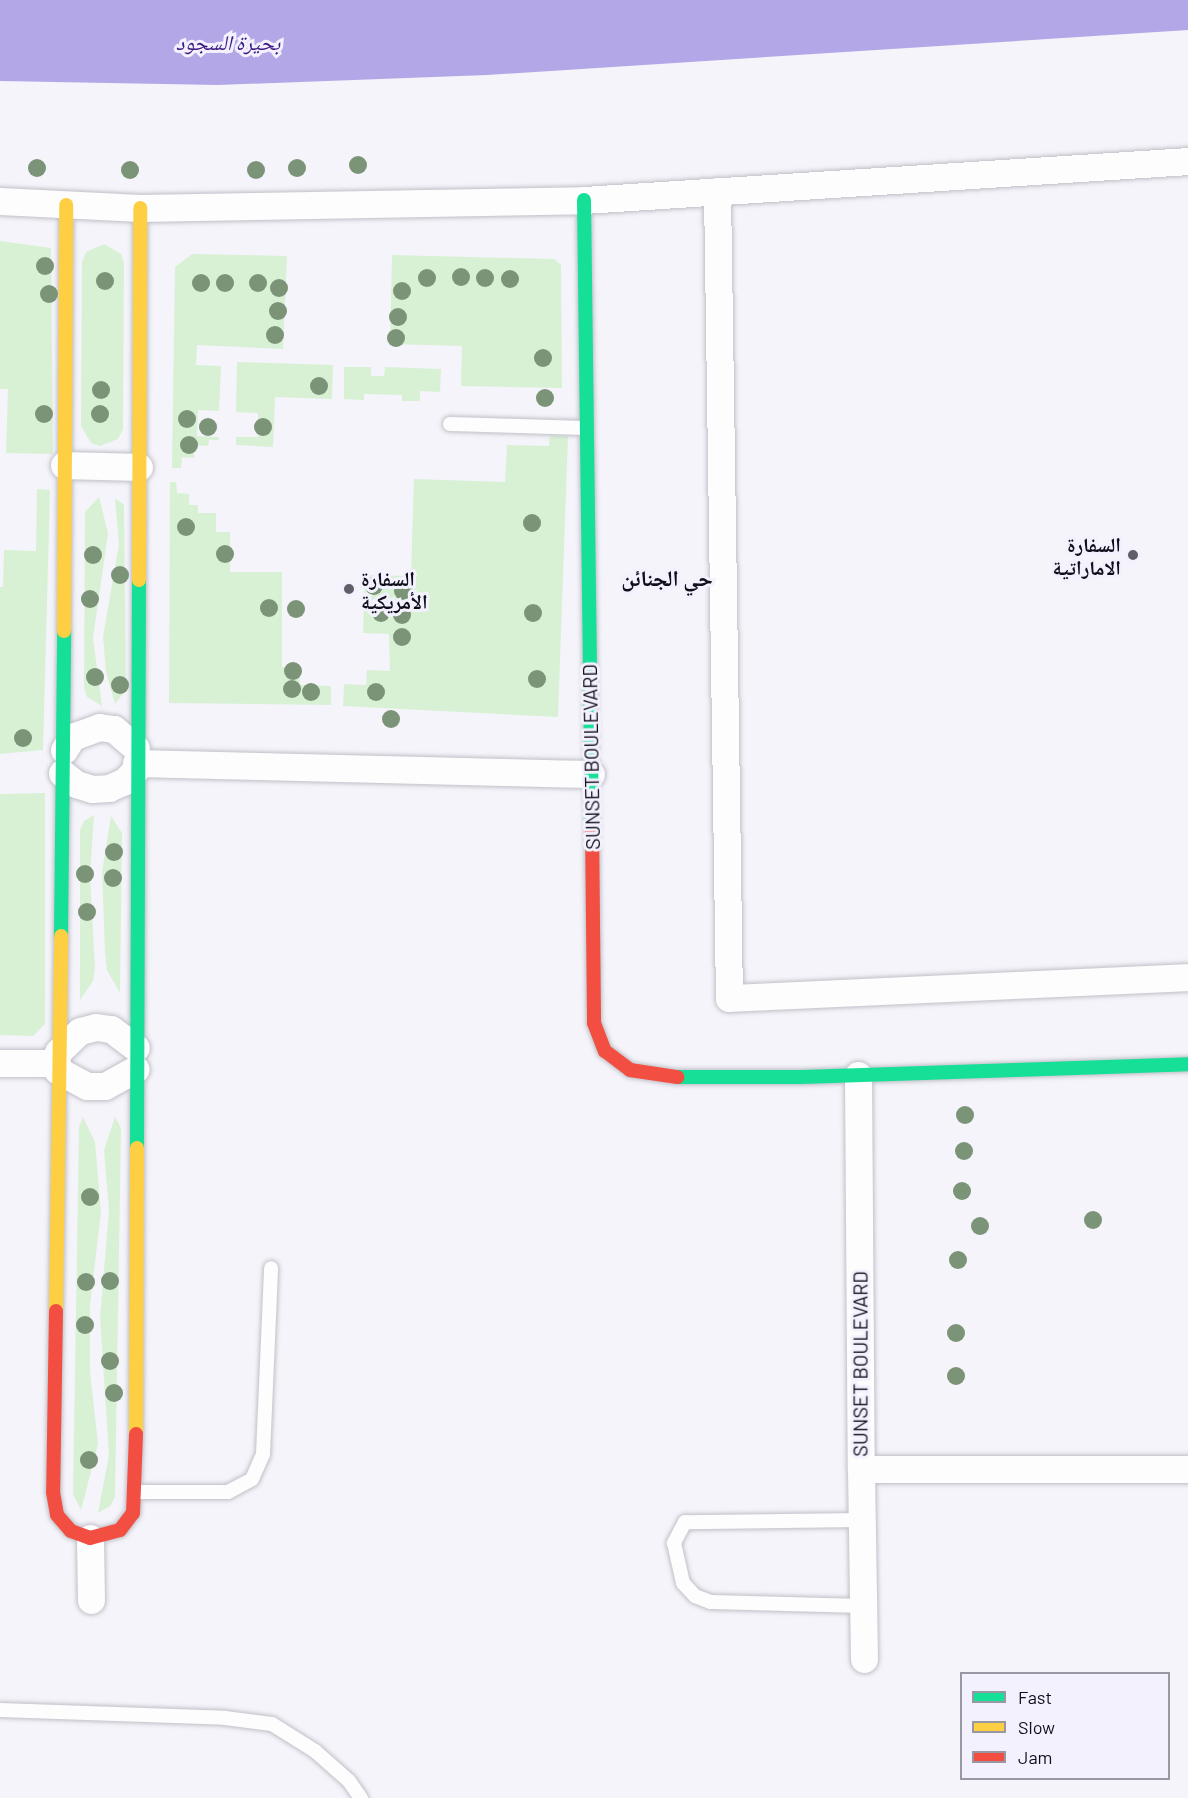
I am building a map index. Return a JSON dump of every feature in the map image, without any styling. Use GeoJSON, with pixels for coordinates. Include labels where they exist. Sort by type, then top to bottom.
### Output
{"type":"FeatureCollection","features":[{"type":"Feature","properties":{"kind":"street"},"geometry":{"type":"LineString","coordinates":[[0,201],[140,208],[584,200],[1188,161]]}},
{"type":"Feature","properties":{"kind":"street"},"geometry":{"type":"LineString","coordinates":[[717,191],[729,998],[1188,977]]}},
{"type":"Feature","properties":{"kind":"street","name":"SUNSET BOULEVARD"},"geometry":{"type":"LineString","coordinates":[[584,200],[594,1023],[605,1051],[630,1070],[658,1077],[858,1075],[1188,1064]]}},
{"type":"Feature","properties":{"kind":"street"},"geometry":{"type":"LineString","coordinates":[[66,205],[63,761],[52,1492],[57,1515],[71,1531],[90,1538],[120,1530],[133,1513],[136,1492],[136,760],[140,208]]}},
{"type":"Feature","properties":{"kind":"street"},"geometry":{"type":"LineString","coordinates":[[64,465],[139,467]]}},
{"type":"Feature","properties":{"kind":"street"},"geometry":{"type":"LineString","coordinates":[[63,761],[72,738],[99,727],[127,736],[136,760]]}},
{"type":"Feature","properties":{"kind":"street"},"geometry":{"type":"LineString","coordinates":[[63,761],[84,786],[109,788],[124,781],[136,760]]}},
{"type":"Feature","properties":{"kind":"street"},"geometry":{"type":"LineString","coordinates":[[136,760],[591,774]]}},
{"type":"Feature","properties":{"kind":"street"},"geometry":{"type":"LineString","coordinates":[[57,1062],[80,1031],[96,1027],[111,1029],[136,1058]]}},
{"type":"Feature","properties":{"kind":"street"},"geometry":{"type":"LineString","coordinates":[[0,1063],[57,1062],[87,1086],[105,1086],[136,1058]]}},
{"type":"Feature","properties":{"kind":"street","name":"SUNSET BOULEVARD"},"geometry":{"type":"LineString","coordinates":[[858,1075],[861,1469],[1188,1469]]}},
{"type":"Feature","properties":{"kind":"street"},"geometry":{"type":"LineString","coordinates":[[861,1469],[864,1659]]}},
{"type":"Feature","properties":{"kind":"street"},"geometry":{"type":"LineString","coordinates":[[90,1538],[91,1600]]}},
{"type":"Feature","properties":{"kind":"lane"},"geometry":{"type":"LineString","coordinates":[[450,424],[587,428]]}},
{"type":"Feature","properties":{"kind":"lane"},"geometry":{"type":"LineString","coordinates":[[136,1492],[228,1492],[252,1479],[263,1454],[271,1268]]}},
{"type":"Feature","properties":{"kind":"lane"},"geometry":{"type":"LineString","coordinates":[[861,1520],[685,1522],[674,1543],[683,1583],[695,1596],[711,1602],[863,1606]]}},
{"type":"Feature","properties":{"kind":"lane"},"geometry":{"type":"LineString","coordinates":[[0,1710],[225,1718],[272,1724],[315,1751],[349,1781],[361,1798]]}},
{"type":"Feature","properties":{"kind":"green space"},"geometry":{"type":"Polygon","coordinates":[[[0,241],[51,248],[53,454],[6,453],[8,389],[0,389],[0,241]]]}},
{"type":"Feature","properties":{"kind":"green space"},"geometry":{"type":"Polygon","coordinates":[[[104,244],[121,254],[124,263],[123,429],[118,439],[100,446],[91,443],[81,426],[82,262],[86,252],[104,244]]]}},
{"type":"Feature","properties":{"kind":"green space"},"geometry":{"type":"Polygon","coordinates":[[[192,254],[287,256],[283,349],[197,345],[196,365],[221,366],[219,411],[198,410],[197,436],[219,437],[219,440],[209,440],[208,446],[194,445],[194,458],[182,457],[181,468],[172,468],[175,267],[192,254]]]}},
{"type":"Feature","properties":{"kind":"green space"},"geometry":{"type":"Polygon","coordinates":[[[392,255],[554,259],[561,265],[562,388],[461,386],[462,346],[390,344],[392,255]]]}},
{"type":"Feature","properties":{"kind":"green space"},"geometry":{"type":"Polygon","coordinates":[[[237,362],[333,365],[332,399],[275,397],[273,447],[236,445],[236,437],[258,437],[258,413],[236,412],[237,362]]]}},
{"type":"Feature","properties":{"kind":"green space"},"geometry":{"type":"Polygon","coordinates":[[[344,367],[371,367],[371,376],[384,376],[385,367],[441,369],[440,392],[420,391],[420,401],[402,401],[402,395],[364,394],[364,400],[344,399],[344,367]]]}},
{"type":"Feature","properties":{"kind":"green space"},"geometry":{"type":"Polygon","coordinates":[[[550,436],[568,436],[558,717],[343,706],[344,684],[366,685],[367,670],[390,671],[389,634],[363,633],[365,575],[411,576],[414,479],[505,482],[507,445],[549,446],[550,436]]]}},
{"type":"Feature","properties":{"kind":"green space"},"geometry":{"type":"Polygon","coordinates":[[[170,482],[176,482],[177,493],[189,494],[189,505],[198,505],[198,513],[216,513],[216,532],[230,532],[230,572],[282,572],[282,667],[299,668],[300,685],[331,686],[331,705],[169,703],[170,482]]]}},
{"type":"Feature","properties":{"kind":"green space"},"geometry":{"type":"Polygon","coordinates":[[[37,489],[50,490],[43,750],[0,754],[0,587],[3,587],[4,550],[36,551],[37,489]]]}},
{"type":"Feature","properties":{"kind":"green space"},"geometry":{"type":"Polygon","coordinates":[[[99,497],[108,533],[93,638],[102,706],[87,697],[84,687],[85,512],[99,497]]]}},
{"type":"Feature","properties":{"kind":"green space"},"geometry":{"type":"Polygon","coordinates":[[[115,498],[124,505],[126,690],[115,704],[106,672],[103,637],[119,544],[115,498]]]}},
{"type":"Feature","properties":{"kind":"green space"},"geometry":{"type":"Polygon","coordinates":[[[45,793],[45,1024],[33,1036],[0,1035],[0,794],[45,793]]]}},
{"type":"Feature","properties":{"kind":"green space"},"geometry":{"type":"Polygon","coordinates":[[[94,815],[90,876],[95,968],[93,981],[80,1000],[80,830],[84,821],[94,815]]]}},
{"type":"Feature","properties":{"kind":"green space"},"geometry":{"type":"Polygon","coordinates":[[[111,816],[122,833],[120,993],[107,970],[105,953],[102,872],[111,816]]]}},
{"type":"Feature","properties":{"kind":"green space"},"geometry":{"type":"Polygon","coordinates":[[[83,1117],[95,1142],[101,1212],[90,1305],[90,1372],[98,1444],[81,1510],[73,1494],[79,1127],[83,1117]]]}},
{"type":"Feature","properties":{"kind":"green space"},"geometry":{"type":"Polygon","coordinates":[[[115,1117],[121,1128],[115,1497],[110,1506],[98,1513],[109,1455],[100,1317],[109,1211],[104,1150],[115,1117]]]}},
{"type":"Feature","properties":{"kind":"water","name":"بحيرة السجود"},"geometry":{"type":"Polygon","coordinates":[[[0,0],[1188,0],[1188,30],[487,75],[218,85],[0,81],[0,0]]]}},
{"type":"Feature","properties":{"kind":"traffic: fast"},"geometry":{"type":"LineString","coordinates":[[584,200],[592,826]]}},
{"type":"Feature","properties":{"kind":"traffic: fast"},"geometry":{"type":"LineString","coordinates":[[137,1148],[139,580]]}},
{"type":"Feature","properties":{"kind":"traffic: fast"},"geometry":{"type":"LineString","coordinates":[[61,936],[64,631]]}},
{"type":"Feature","properties":{"kind":"traffic: fast"},"geometry":{"type":"LineString","coordinates":[[677,1077],[802,1077],[1188,1064]]}},
{"type":"Feature","properties":{"kind":"traffic: slow"},"geometry":{"type":"LineString","coordinates":[[64,631],[66,205]]}},
{"type":"Feature","properties":{"kind":"traffic: slow"},"geometry":{"type":"LineString","coordinates":[[139,580],[140,208]]}},
{"type":"Feature","properties":{"kind":"traffic: slow"},"geometry":{"type":"LineString","coordinates":[[56,1311],[61,936]]}},
{"type":"Feature","properties":{"kind":"traffic: slow"},"geometry":{"type":"LineString","coordinates":[[136,1434],[137,1148]]}},
{"type":"Feature","properties":{"kind":"traffic: jam"},"geometry":{"type":"LineString","coordinates":[[592,826],[594,1023],[605,1051],[630,1070],[677,1077]]}},
{"type":"Feature","properties":{"kind":"traffic: jam"},"geometry":{"type":"LineString","coordinates":[[56,1311],[53,1492],[57,1515],[71,1531],[90,1538],[120,1530],[133,1513],[136,1434]]}},
{"type":"Feature","properties":{"kind":"place","name":"السفارة الاماراتية"},"geometry":{"type":"Point","coordinates":[1133,555]}},
{"type":"Feature","properties":{"kind":"place","name":"السفارة الأمريكية"},"geometry":{"type":"Point","coordinates":[349,589]}},
{"type":"Feature","properties":{"kind":"district","name":"حي الجنائن"},"geometry":{"type":"Point","coordinates":[667,578]}}]}
